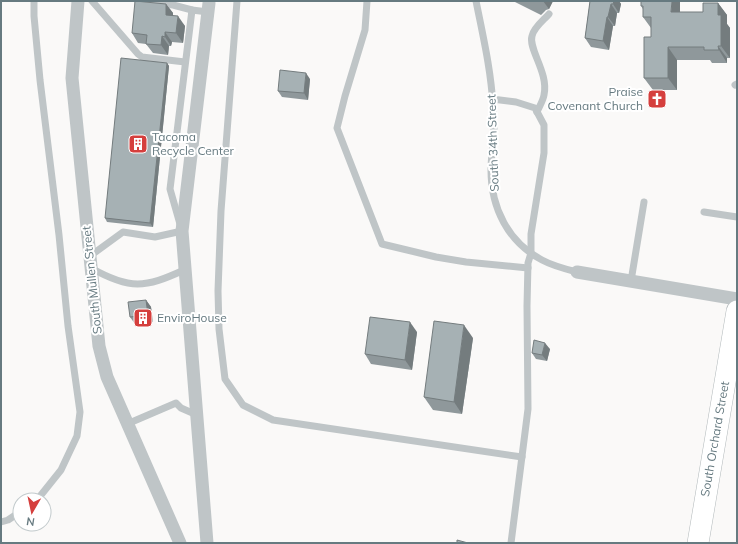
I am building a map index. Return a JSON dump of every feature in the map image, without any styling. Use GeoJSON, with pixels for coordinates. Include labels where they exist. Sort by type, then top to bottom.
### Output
{"type":"FeatureCollection","features":[{"type":"Feature","properties":{"kind":"main road","name":"South Orchard Street"},"geometry":{"type":"LineString","coordinates":[[698,543],[732,368],[737,311]]}},
{"type":"Feature","properties":{"kind":"street","name":"South Mullen Street"},"geometry":{"type":"LineString","coordinates":[[78,1],[72,78],[99,346],[107,377],[180,543]]}},
{"type":"Feature","properties":{"kind":"street"},"geometry":{"type":"LineString","coordinates":[[207,543],[182,232],[209,4]]}},
{"type":"Feature","properties":{"kind":"street","name":"South 34th Street"},"geometry":{"type":"LineString","coordinates":[[577,272],[737,299]]}},
{"type":"Feature","properties":{"kind":"lane"},"geometry":{"type":"LineString","coordinates":[[34,1],[40,80],[59,235],[68,326],[80,412],[77,436],[61,470],[43,492]]}},
{"type":"Feature","properties":{"kind":"lane"},"geometry":{"type":"LineString","coordinates":[[92,1],[142,57],[185,62]]}},
{"type":"Feature","properties":{"kind":"lane"},"geometry":{"type":"LineString","coordinates":[[138,1],[173,5],[192,10],[209,4]]}},
{"type":"Feature","properties":{"kind":"lane"},"geometry":{"type":"LineString","coordinates":[[237,1],[222,211],[218,291],[219,329],[225,379],[243,405],[273,420],[522,457]]}},
{"type":"Feature","properties":{"kind":"lane"},"geometry":{"type":"LineString","coordinates":[[367,1],[365,30],[337,128],[382,244],[436,257],[466,262],[528,268]]}},
{"type":"Feature","properties":{"kind":"lane","name":"South 34th Street"},"geometry":{"type":"LineString","coordinates":[[476,1],[490,72],[494,131],[491,170],[494,197],[499,213],[508,232],[531,253],[554,266],[577,272]]}},
{"type":"Feature","properties":{"kind":"lane"},"geometry":{"type":"LineString","coordinates":[[184,270],[147,284],[135,284],[109,279],[91,262],[123,232],[156,237],[182,232],[170,189],[192,10]]}},
{"type":"Feature","properties":{"kind":"lane"},"geometry":{"type":"LineString","coordinates":[[537,112],[544,95],[544,74],[531,44],[532,36],[536,29],[549,14]]}},
{"type":"Feature","properties":{"kind":"lane"},"geometry":{"type":"LineString","coordinates":[[492,99],[516,102],[535,108],[544,125],[544,152],[531,234],[531,253],[528,268],[528,409],[511,543]]}},
{"type":"Feature","properties":{"kind":"lane"},"geometry":{"type":"LineString","coordinates":[[630,281],[644,202]]}},
{"type":"Feature","properties":{"kind":"lane"},"geometry":{"type":"LineString","coordinates":[[704,212],[737,217]]}},
{"type":"Feature","properties":{"kind":"lane"},"geometry":{"type":"LineString","coordinates":[[127,424],[176,403],[181,408],[196,415]]}},
{"type":"Feature","properties":{"kind":"lane"},"geometry":{"type":"LineString","coordinates":[[1,522],[12,517]]}},
{"type":"Feature","properties":{"kind":"building"},"geometry":{"type":"Polygon","coordinates":[[[135,1],[166,4],[166,15],[178,16],[176,33],[165,32],[165,37],[162,36],[161,45],[146,44],[147,35],[132,33],[135,1]]]}},
{"type":"Feature","properties":{"kind":"building"},"geometry":{"type":"Polygon","coordinates":[[[590,1],[614,1],[613,4],[611,4],[607,17],[603,41],[585,38],[590,1]]]}},
{"type":"Feature","properties":{"kind":"building"},"geometry":{"type":"Polygon","coordinates":[[[641,1],[672,1],[671,12],[703,12],[703,3],[718,3],[718,15],[721,15],[721,46],[718,46],[719,50],[704,50],[704,47],[668,47],[668,78],[644,78],[644,37],[651,37],[651,17],[643,17],[643,6],[641,6],[641,1]]]}},
{"type":"Feature","properties":{"kind":"building","name":"Tacoma Recycle Center"},"geometry":{"type":"Polygon","coordinates":[[[121,58],[167,63],[150,223],[105,218],[121,58]]]}},
{"type":"Feature","properties":{"kind":"building"},"geometry":{"type":"Polygon","coordinates":[[[280,70],[306,73],[304,93],[278,91],[280,70]]]}},
{"type":"Feature","properties":{"kind":"building"},"geometry":{"type":"Polygon","coordinates":[[[146,300],[148,315],[130,317],[128,302],[146,300]]]}},
{"type":"Feature","properties":{"kind":"building"},"geometry":{"type":"Polygon","coordinates":[[[370,317],[410,322],[405,360],[365,354],[370,317]]]}},
{"type":"Feature","properties":{"kind":"building"},"geometry":{"type":"Polygon","coordinates":[[[434,321],[464,325],[454,402],[424,397],[434,321]]]}},
{"type":"Feature","properties":{"kind":"building"},"geometry":{"type":"Polygon","coordinates":[[[534,340],[545,343],[542,355],[532,353],[534,340]]]}},
{"type":"Feature","properties":{"kind":"building"},"geometry":{"type":"Polygon","coordinates":[[[457,540],[468,543],[457,543],[457,540]]]}},
{"type":"Feature","properties":{"kind":"place","name":"Praise Covenant Church"},"geometry":{"type":"Point","coordinates":[657,99]}},
{"type":"Feature","properties":{"kind":"place","name":"Tacoma Recycle Center"},"geometry":{"type":"Point","coordinates":[138,144]}},
{"type":"Feature","properties":{"kind":"place","name":"EnviroHouse"},"geometry":{"type":"Point","coordinates":[143,318]}}]}
